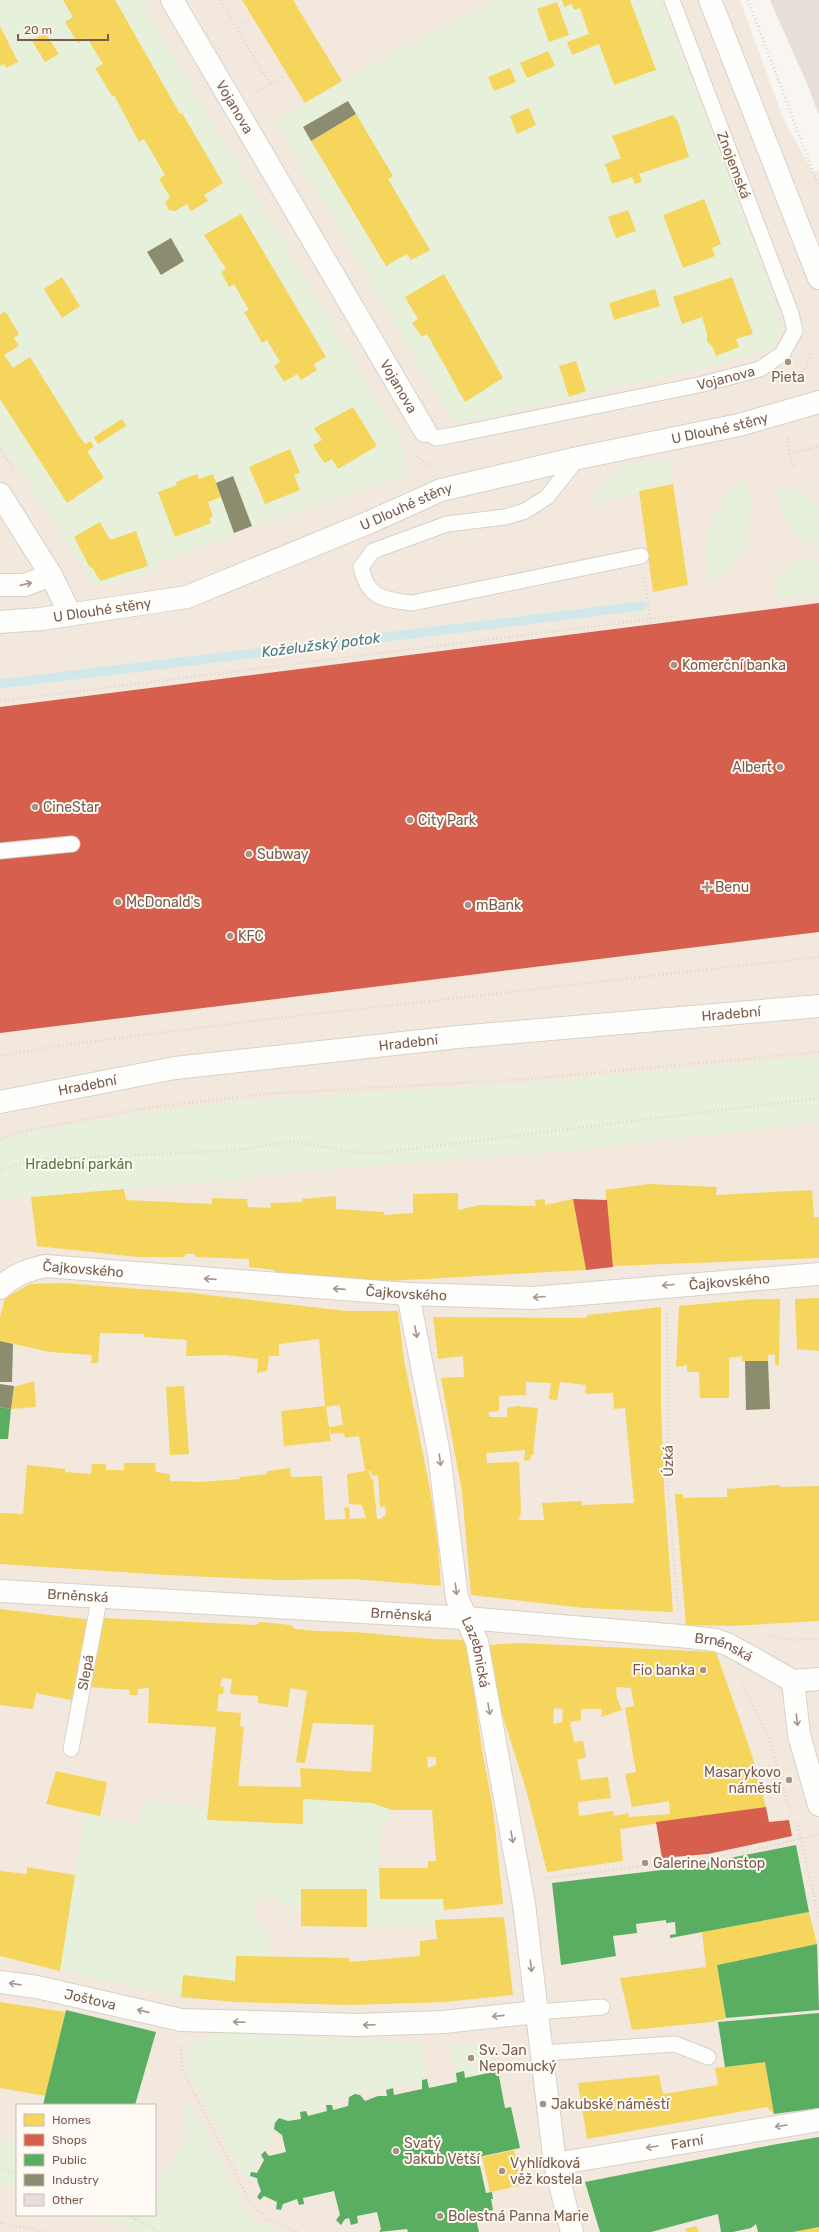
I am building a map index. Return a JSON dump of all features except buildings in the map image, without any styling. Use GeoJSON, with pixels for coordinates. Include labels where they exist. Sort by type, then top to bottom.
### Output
{"type":"FeatureCollection","features":[{"type":"Feature","properties":{"kind":"street","name":"Vojanova"},"geometry":{"type":"LineString","coordinates":[[172,0],[425,431]]}},
{"type":"Feature","properties":{"kind":"street"},"geometry":{"type":"LineString","coordinates":[[710,0],[819,278]]}},
{"type":"Feature","properties":{"kind":"street","name":"U Dlouhé stěny"},"geometry":{"type":"LineString","coordinates":[[0,622],[41,619],[187,598],[370,522],[441,490],[578,458],[739,425],[819,402]]}},
{"type":"Feature","properties":{"kind":"street"},"geometry":{"type":"LineString","coordinates":[[0,494],[51,575],[70,614]]}},
{"type":"Feature","properties":{"kind":"street"},"geometry":{"type":"LineString","coordinates":[[0,585],[25,585],[51,575]]}},
{"type":"Feature","properties":{"kind":"street","name":"Hradební"},"geometry":{"type":"LineString","coordinates":[[0,1102],[175,1068],[458,1037],[819,1006]]}},
{"type":"Feature","properties":{"kind":"street","name":"Čajkovského"},"geometry":{"type":"LineString","coordinates":[[0,1288],[8,1280],[26,1270],[46,1266],[408,1294],[532,1298],[666,1285],[819,1274]]}},
{"type":"Feature","properties":{"kind":"street","name":"Lazebnická"},"geometry":{"type":"LineString","coordinates":[[408,1294],[439,1454],[457,1598],[477,1642],[520,1882],[537,2012]]}},
{"type":"Feature","properties":{"kind":"street","name":"Brněnská"},"geometry":{"type":"LineString","coordinates":[[0,1591],[100,1595],[466,1618],[716,1640],[729,1645],[793,1681]]}},
{"type":"Feature","properties":{"kind":"street"},"geometry":{"type":"LineString","coordinates":[[819,1679],[793,1681],[799,1735],[819,1805]]}},
{"type":"Feature","properties":{"kind":"street","name":"Joštova"},"geometry":{"type":"LineString","coordinates":[[0,1982],[37,1987],[180,2020]]}},
{"type":"Feature","properties":{"kind":"street"},"geometry":{"type":"LineString","coordinates":[[180,2020],[358,2025],[443,2022],[537,2012],[555,2164],[572,2232]]}},
{"type":"Feature","properties":{"kind":"street","name":"Farní"},"geometry":{"type":"LineString","coordinates":[[555,2164],[819,2120]]}},
{"type":"Feature","properties":{"kind":"lane","name":"Znojemská"},"geometry":{"type":"LineString","coordinates":[[672,0],[791,314],[795,331]]}},
{"type":"Feature","properties":{"kind":"lane","name":"Vojanova"},"geometry":{"type":"LineString","coordinates":[[425,431],[436,438],[453,435],[703,384],[760,369],[782,354],[795,331]]}},
{"type":"Feature","properties":{"kind":"lane"},"geometry":{"type":"LineString","coordinates":[[578,458],[547,497],[525,510],[506,516],[446,524],[373,551],[361,567],[364,580],[371,593],[386,600],[412,603],[641,556]]}},
{"type":"Feature","properties":{"kind":"lane"},"geometry":{"type":"LineString","coordinates":[[0,851],[72,844]]}},
{"type":"Feature","properties":{"kind":"lane","name":"Slepá"},"geometry":{"type":"LineString","coordinates":[[72,1749],[100,1595]]}},
{"type":"Feature","properties":{"kind":"lane"},"geometry":{"type":"LineString","coordinates":[[537,2012],[602,2007]]}},
{"type":"Feature","properties":{"kind":"lane"},"geometry":{"type":"LineString","coordinates":[[542,2053],[675,2044],[708,2057]]}},
{"type":"Feature","properties":{"kind":"path"},"geometry":{"type":"LineString","coordinates":[[220,0],[238,27],[270,84]]}},
{"type":"Feature","properties":{"kind":"path"},"geometry":{"type":"LineString","coordinates":[[748,0],[819,187]]}},
{"type":"Feature","properties":{"kind":"path"},"geometry":{"type":"LineString","coordinates":[[238,27],[250,19]]}},
{"type":"Feature","properties":{"kind":"path"},"geometry":{"type":"LineString","coordinates":[[253,95],[283,77]]}},
{"type":"Feature","properties":{"kind":"path"},"geometry":{"type":"LineString","coordinates":[[794,466],[789,454],[819,446]]}},
{"type":"Feature","properties":{"kind":"path"},"geometry":{"type":"LineString","coordinates":[[647,594],[651,624]]}},
{"type":"Feature","properties":{"kind":"path"},"geometry":{"type":"LineString","coordinates":[[0,701],[675,616]]}},
{"type":"Feature","properties":{"kind":"path"},"geometry":{"type":"LineString","coordinates":[[0,1056],[57,1046],[261,1020],[819,957]]}},
{"type":"Feature","properties":{"kind":"path"},"geometry":{"type":"LineString","coordinates":[[0,1139],[24,1131],[146,1108],[263,1094],[530,1079],[819,1052]]}},
{"type":"Feature","properties":{"kind":"path"},"geometry":{"type":"LineString","coordinates":[[0,1170],[34,1160],[240,1150],[292,1141],[350,1152],[377,1153],[819,1098]]}},
{"type":"Feature","properties":{"kind":"path","name":"Úzká"},"geometry":{"type":"LineString","coordinates":[[666,1285],[668,1490],[680,1636]]}},
{"type":"Feature","properties":{"kind":"path"},"geometry":{"type":"LineString","coordinates":[[740,1681],[770,1740],[787,1803],[798,1822],[819,1917]]}},
{"type":"Feature","properties":{"kind":"path"},"geometry":{"type":"LineString","coordinates":[[520,1882],[737,1854],[819,1834]]}},
{"type":"Feature","properties":{"kind":"path"},"geometry":{"type":"LineString","coordinates":[[180,2020],[182,2069],[252,2206],[269,2220],[298,2232]]}},
{"type":"Feature","properties":{"kind":"path"},"geometry":{"type":"LineString","coordinates":[[0,2168],[16,2173]]}},
{"type":"Feature","properties":{"kind":"path"},"geometry":{"type":"LineString","coordinates":[[130,2216],[160,2232]]}},
{"type":"Feature","properties":{"kind":"path"},"geometry":{"type":"LineString","coordinates":[[0,2223],[46,2232]]}},
{"type":"Feature","properties":{"kind":"shaded area"},"geometry":{"type":"Polygon","coordinates":[[[0,0],[740,0],[783,118],[814,174],[819,170],[819,2232],[0,2232],[0,0]]]}},
{"type":"Feature","properties":{"kind":"green space"},"geometry":{"type":"Polygon","coordinates":[[[0,0],[140,0],[402,442],[408,475],[252,526],[154,564],[157,572],[95,586],[0,440],[0,0]]]}},
{"type":"Feature","properties":{"kind":"green space"},"geometry":{"type":"Polygon","coordinates":[[[494,0],[660,0],[726,167],[783,326],[772,348],[718,365],[454,424],[275,121],[342,81],[494,0]]]}},
{"type":"Feature","properties":{"kind":"green space"},"geometry":{"type":"Polygon","coordinates":[[[663,459],[668,460],[672,470],[672,476],[668,485],[591,505],[609,480],[622,469],[638,462],[663,459]]]}},
{"type":"Feature","properties":{"kind":"green space"},"geometry":{"type":"Polygon","coordinates":[[[744,482],[748,485],[751,510],[742,549],[729,570],[720,579],[714,579],[708,569],[706,556],[711,525],[717,510],[725,497],[734,487],[744,482]]]}},
{"type":"Feature","properties":{"kind":"green space"},"geometry":{"type":"Polygon","coordinates":[[[783,488],[802,492],[819,506],[819,550],[803,540],[790,527],[785,519],[781,511],[778,492],[783,488]]]}},
{"type":"Feature","properties":{"kind":"green space"},"geometry":{"type":"Polygon","coordinates":[[[804,559],[819,563],[819,596],[780,598],[774,590],[774,584],[779,574],[793,563],[804,559]]]}},
{"type":"Feature","properties":{"kind":"green space","name":"Hradební parkán"},"geometry":{"type":"Polygon","coordinates":[[[819,1056],[819,1122],[567,1151],[253,1175],[250,1179],[0,1200],[0,1141],[28,1132],[146,1112],[237,1101],[525,1083],[819,1056]]]}},
{"type":"Feature","properties":{"kind":"green space"},"geometry":{"type":"Polygon","coordinates":[[[303,1799],[372,1803],[392,1810],[378,1840],[380,1899],[443,1899],[444,1920],[435,1920],[436,1928],[367,1927],[367,1889],[301,1889],[300,1910],[291,1909],[272,1895],[258,1898],[254,1914],[273,1949],[273,1957],[235,1981],[181,1997],[60,1971],[85,1813],[140,1825],[143,1800],[208,1807],[207,1820],[302,1824],[303,1799]]]}},
{"type":"Feature","properties":{"kind":"green space"},"geometry":{"type":"Polygon","coordinates":[[[216,2033],[420,2042],[427,2079],[386,2090],[354,2094],[332,2105],[281,2118],[275,2123],[265,2151],[261,2155],[250,2176],[244,2178],[187,2067],[190,2043],[216,2033]]]}},
{"type":"Feature","properties":{"kind":"green space"},"geometry":{"type":"Polygon","coordinates":[[[450,2043],[482,2045],[491,2053],[498,2071],[465,2078],[463,2071],[456,2073],[450,2043]]]}},
{"type":"Feature","properties":{"kind":"green space"},"geometry":{"type":"Polygon","coordinates":[[[189,2102],[250,2219],[281,2232],[135,2232],[107,2216],[156,2216],[156,2191],[187,2136],[185,2110],[189,2102]]]}},
{"type":"Feature","properties":{"kind":"green space"},"geometry":{"type":"Polygon","coordinates":[[[0,2139],[16,2144],[16,2187],[0,2183],[0,2139]]]}},
{"type":"Feature","properties":{"kind":"green space"},"geometry":{"type":"Polygon","coordinates":[[[90,2216],[104,2216],[101,2223],[90,2216]]]}},
{"type":"Feature","properties":{"kind":"waterway","name":"Koželužský potok"},"geometry":{"type":"LineString","coordinates":[[0,684],[642,606]]}},
{"type":"Feature","properties":{"kind":"place","name":"Pieta"},"geometry":{"type":"Point","coordinates":[788,362]}},
{"type":"Feature","properties":{"kind":"place","name":"Komerční banka"},"geometry":{"type":"Point","coordinates":[674,665]}},
{"type":"Feature","properties":{"kind":"place","name":"Albert"},"geometry":{"type":"Point","coordinates":[780,767]}},
{"type":"Feature","properties":{"kind":"place","name":"CineStar"},"geometry":{"type":"Point","coordinates":[35,807]}},
{"type":"Feature","properties":{"kind":"place","name":"City Park"},"geometry":{"type":"Point","coordinates":[410,820]}},
{"type":"Feature","properties":{"kind":"place","name":"Subway"},"geometry":{"type":"Point","coordinates":[249,854]}},
{"type":"Feature","properties":{"kind":"place","name":"Benu"},"geometry":{"type":"Point","coordinates":[707,887]}},
{"type":"Feature","properties":{"kind":"place","name":"McDonald's"},"geometry":{"type":"Point","coordinates":[118,902]}},
{"type":"Feature","properties":{"kind":"place","name":"mBank"},"geometry":{"type":"Point","coordinates":[468,905]}},
{"type":"Feature","properties":{"kind":"place","name":"KFC"},"geometry":{"type":"Point","coordinates":[230,936]}},
{"type":"Feature","properties":{"kind":"place","name":"Fio banka"},"geometry":{"type":"Point","coordinates":[703,1670]}},
{"type":"Feature","properties":{"kind":"place","name":"Masarykovo náměstí"},"geometry":{"type":"Point","coordinates":[789,1780]}},
{"type":"Feature","properties":{"kind":"place","name":"Galerine Nonstop"},"geometry":{"type":"Point","coordinates":[645,1863]}},
{"type":"Feature","properties":{"kind":"place","name":"Sv. Jan Nepomucký"},"geometry":{"type":"Point","coordinates":[471,2058]}},
{"type":"Feature","properties":{"kind":"place","name":"Jakubské náměstí"},"geometry":{"type":"Point","coordinates":[543,2104]}},
{"type":"Feature","properties":{"kind":"place","name":"Svatý Jakub Větší"},"geometry":{"type":"Point","coordinates":[396,2151]}},
{"type":"Feature","properties":{"kind":"place","name":"Vyhlídková věž kostela"},"geometry":{"type":"Point","coordinates":[502,2171]}},
{"type":"Feature","properties":{"kind":"place","name":"Bolestná Panna Marie"},"geometry":{"type":"Point","coordinates":[440,2216]}}]}
